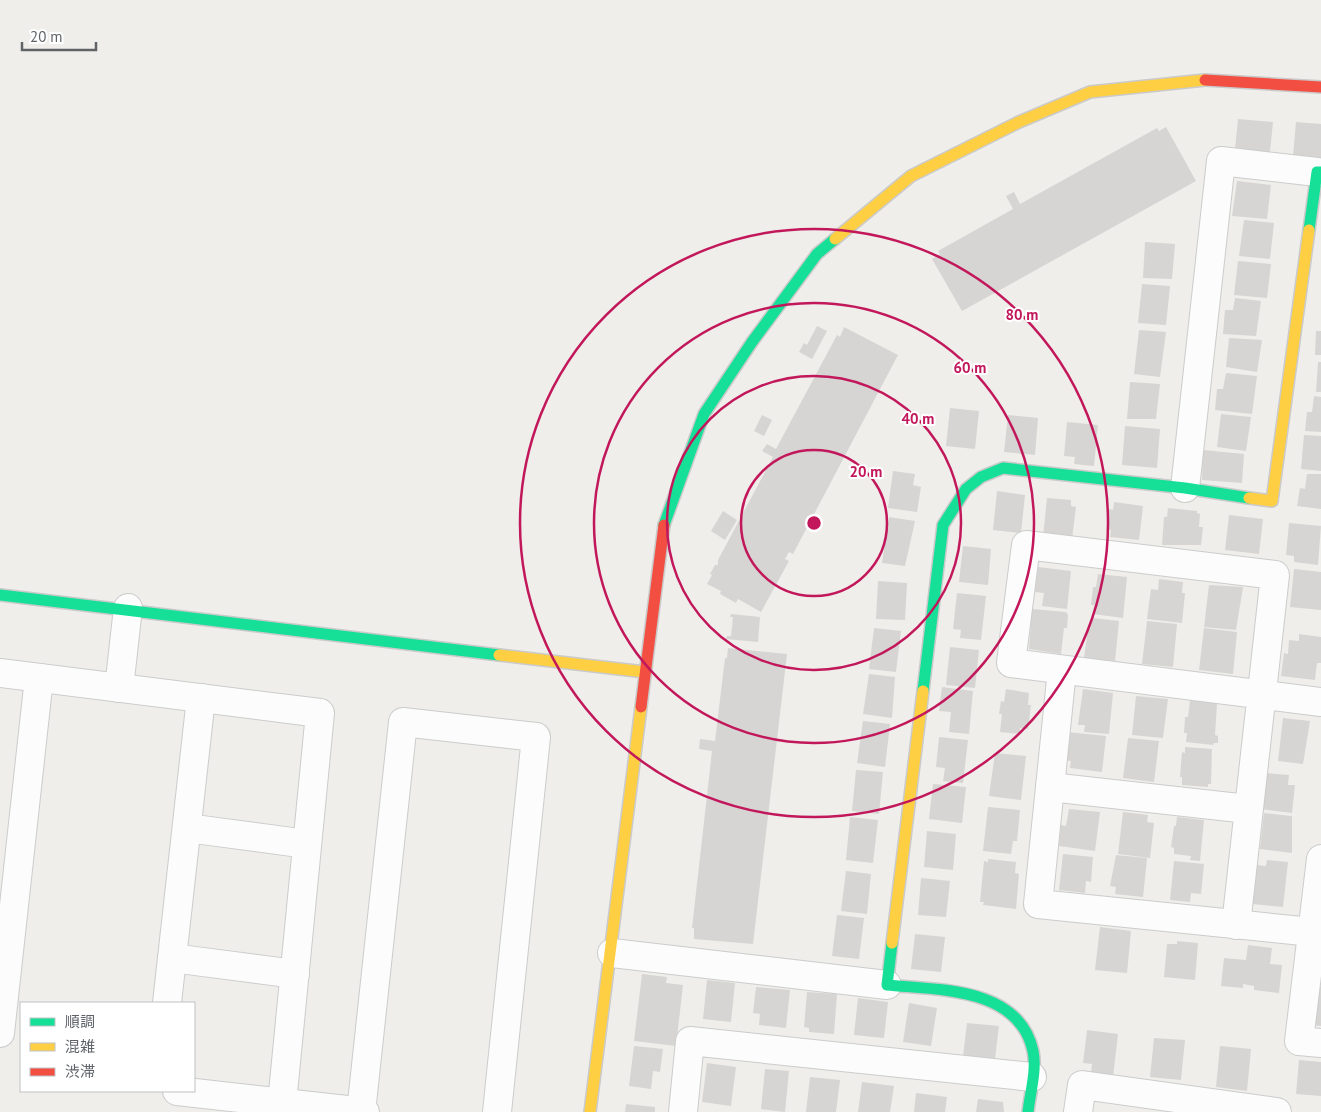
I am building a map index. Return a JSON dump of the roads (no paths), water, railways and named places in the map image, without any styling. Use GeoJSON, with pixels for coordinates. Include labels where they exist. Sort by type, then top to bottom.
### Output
{"type":"FeatureCollection","features":[{"type":"Feature","properties":{"kind":"street"},"geometry":{"type":"LineString","coordinates":[[590,1112],[612,952],[664,523],[704,414],[816,254],[911,176],[1019,122],[1090,92],[1198,80],[1321,87]]}},
{"type":"Feature","properties":{"kind":"street"},"geometry":{"type":"LineString","coordinates":[[887,985],[943,525],[959,494],[984,474],[1004,468],[1185,488],[1272,500],[1319,172],[1221,161],[1185,488]]}},
{"type":"Feature","properties":{"kind":"street"},"geometry":{"type":"LineString","coordinates":[[1236,925],[1260,694],[1275,575],[1026,544],[1011,664],[1260,694],[1321,702]]}},
{"type":"Feature","properties":{"kind":"street"},"geometry":{"type":"LineString","coordinates":[[0,594],[645,672]]}},
{"type":"Feature","properties":{"kind":"street"},"geometry":{"type":"LineString","coordinates":[[119,688],[128,608]]}},
{"type":"Feature","properties":{"kind":"street"},"geometry":{"type":"LineString","coordinates":[[1062,670],[1038,904],[1312,932]]}},
{"type":"Feature","properties":{"kind":"street"},"geometry":{"type":"LineString","coordinates":[[0,673],[320,713],[282,1103]]}},
{"type":"Feature","properties":{"kind":"street"},"geometry":{"type":"LineString","coordinates":[[0,1033],[39,678]]}},
{"type":"Feature","properties":{"kind":"street"},"geometry":{"type":"LineString","coordinates":[[167,1002],[201,698]]}},
{"type":"Feature","properties":{"kind":"street"},"geometry":{"type":"LineString","coordinates":[[361,1112],[403,722],[536,737],[497,1112]]}},
{"type":"Feature","properties":{"kind":"street"},"geometry":{"type":"LineString","coordinates":[[1050,787],[1248,809]]}},
{"type":"Feature","properties":{"kind":"street"},"geometry":{"type":"LineString","coordinates":[[187,828],[307,844]]}},
{"type":"Feature","properties":{"kind":"street"},"geometry":{"type":"LineString","coordinates":[[1321,860],[1299,1041],[1321,1043]]}},
{"type":"Feature","properties":{"kind":"street"},"geometry":{"type":"LineString","coordinates":[[612,952],[989,999],[1005,1007],[1022,1021],[1030,1037],[1034,1053],[1028,1112]]}},
{"type":"Feature","properties":{"kind":"street"},"geometry":{"type":"LineString","coordinates":[[172,958],[294,974]]}},
{"type":"Feature","properties":{"kind":"street"},"geometry":{"type":"LineString","coordinates":[[683,1112],[690,1041],[1032,1077]]}},
{"type":"Feature","properties":{"kind":"street"},"geometry":{"type":"LineString","coordinates":[[1078,1112],[1082,1085],[1263,1111]]}},
{"type":"Feature","properties":{"kind":"street"},"geometry":{"type":"LineString","coordinates":[[186,1092],[365,1112]]}}]}
